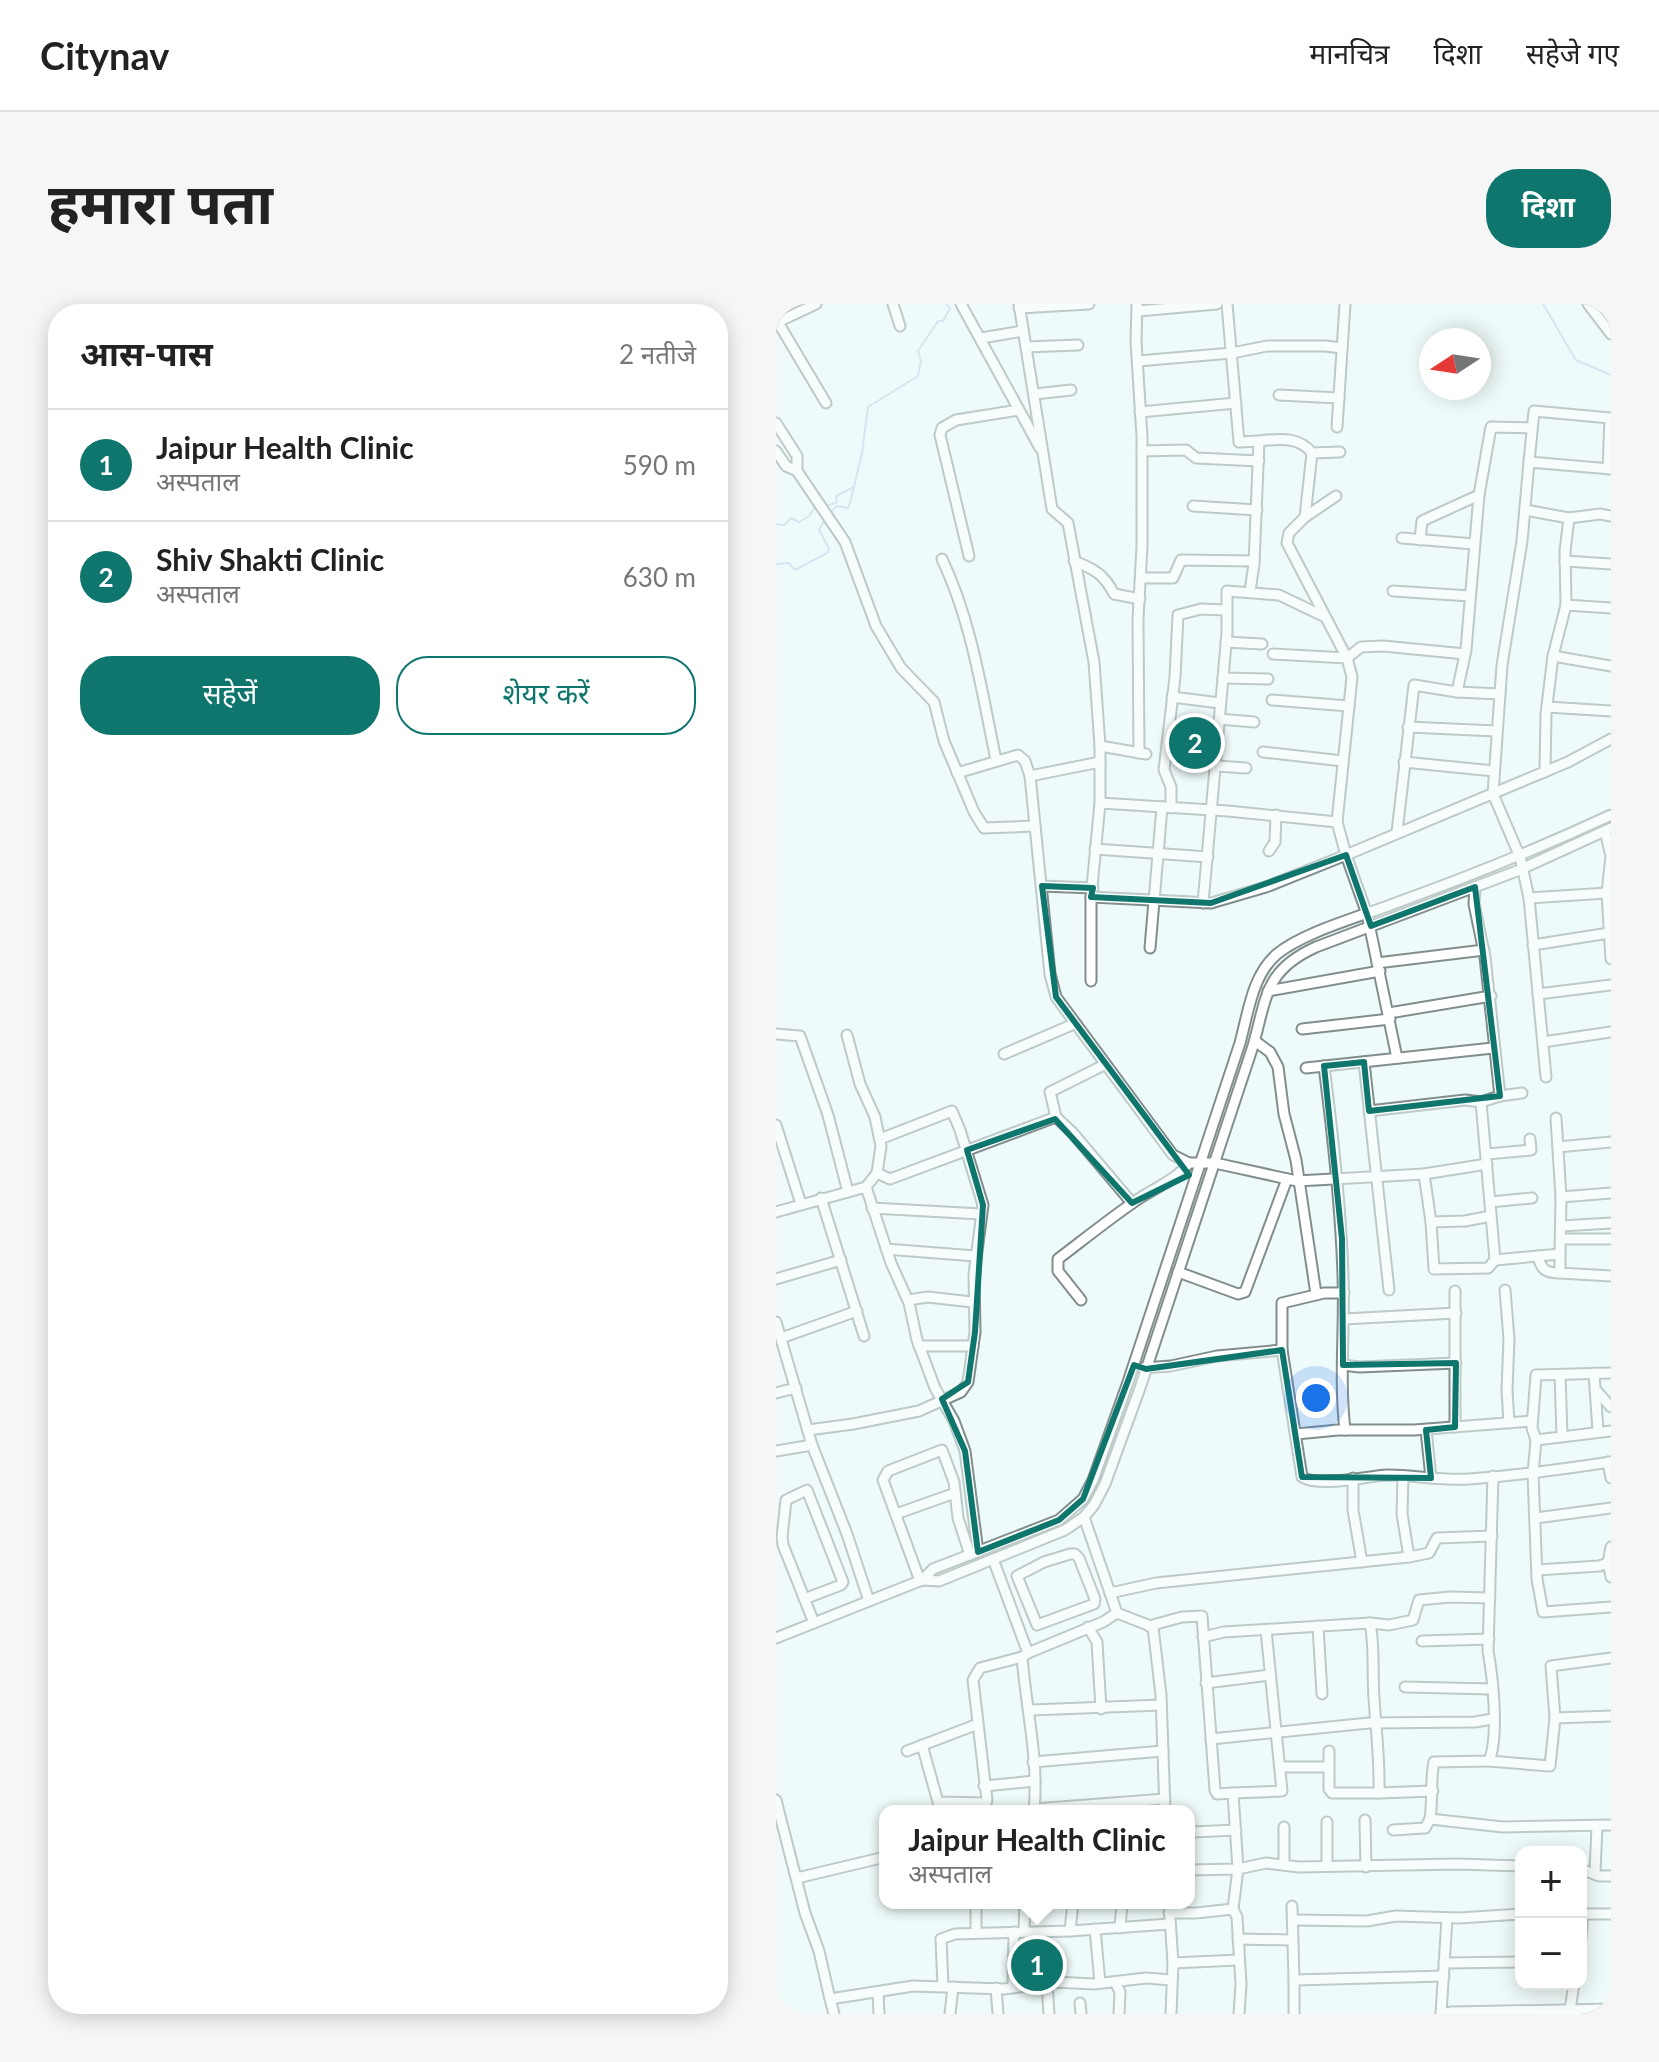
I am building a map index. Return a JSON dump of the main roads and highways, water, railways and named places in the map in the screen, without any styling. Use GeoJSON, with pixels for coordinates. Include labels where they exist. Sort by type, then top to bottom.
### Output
{"type":"FeatureCollection","features":[{"type":"Feature","properties":{"kind":"waterway"},"geometry":{"type":"LineString","coordinates":[[830,513],[837,506],[848,508],[850,503],[862,453],[868,407],[918,376],[921,361],[918,351],[938,321],[943,321],[950,309],[947,304]]}},
{"type":"Feature","properties":{"kind":"waterway"},"geometry":{"type":"LineString","coordinates":[[1543,304],[1576,360],[1611,375]]}},
{"type":"Feature","properties":{"kind":"waterway"},"geometry":{"type":"LineString","coordinates":[[827,506],[837,502],[836,496],[854,487]]}},
{"type":"Feature","properties":{"kind":"waterway"},"geometry":{"type":"LineString","coordinates":[[776,524],[784,525],[791,518],[799,522],[809,516],[816,506]]}},
{"type":"Feature","properties":{"kind":"waterway"},"geometry":{"type":"LineString","coordinates":[[776,564],[789,563],[795,570],[827,553],[829,549],[819,530],[826,518]]}},
{"type":"Feature","properties":{"kind":"place","name":"Shiv Shakti Clinic"},"geometry":{"type":"Point","coordinates":[1195,743]}},
{"type":"Feature","properties":{"kind":"place","name":"Jaipur Health Clinic"},"geometry":{"type":"Point","coordinates":[1037,1965]}}]}
